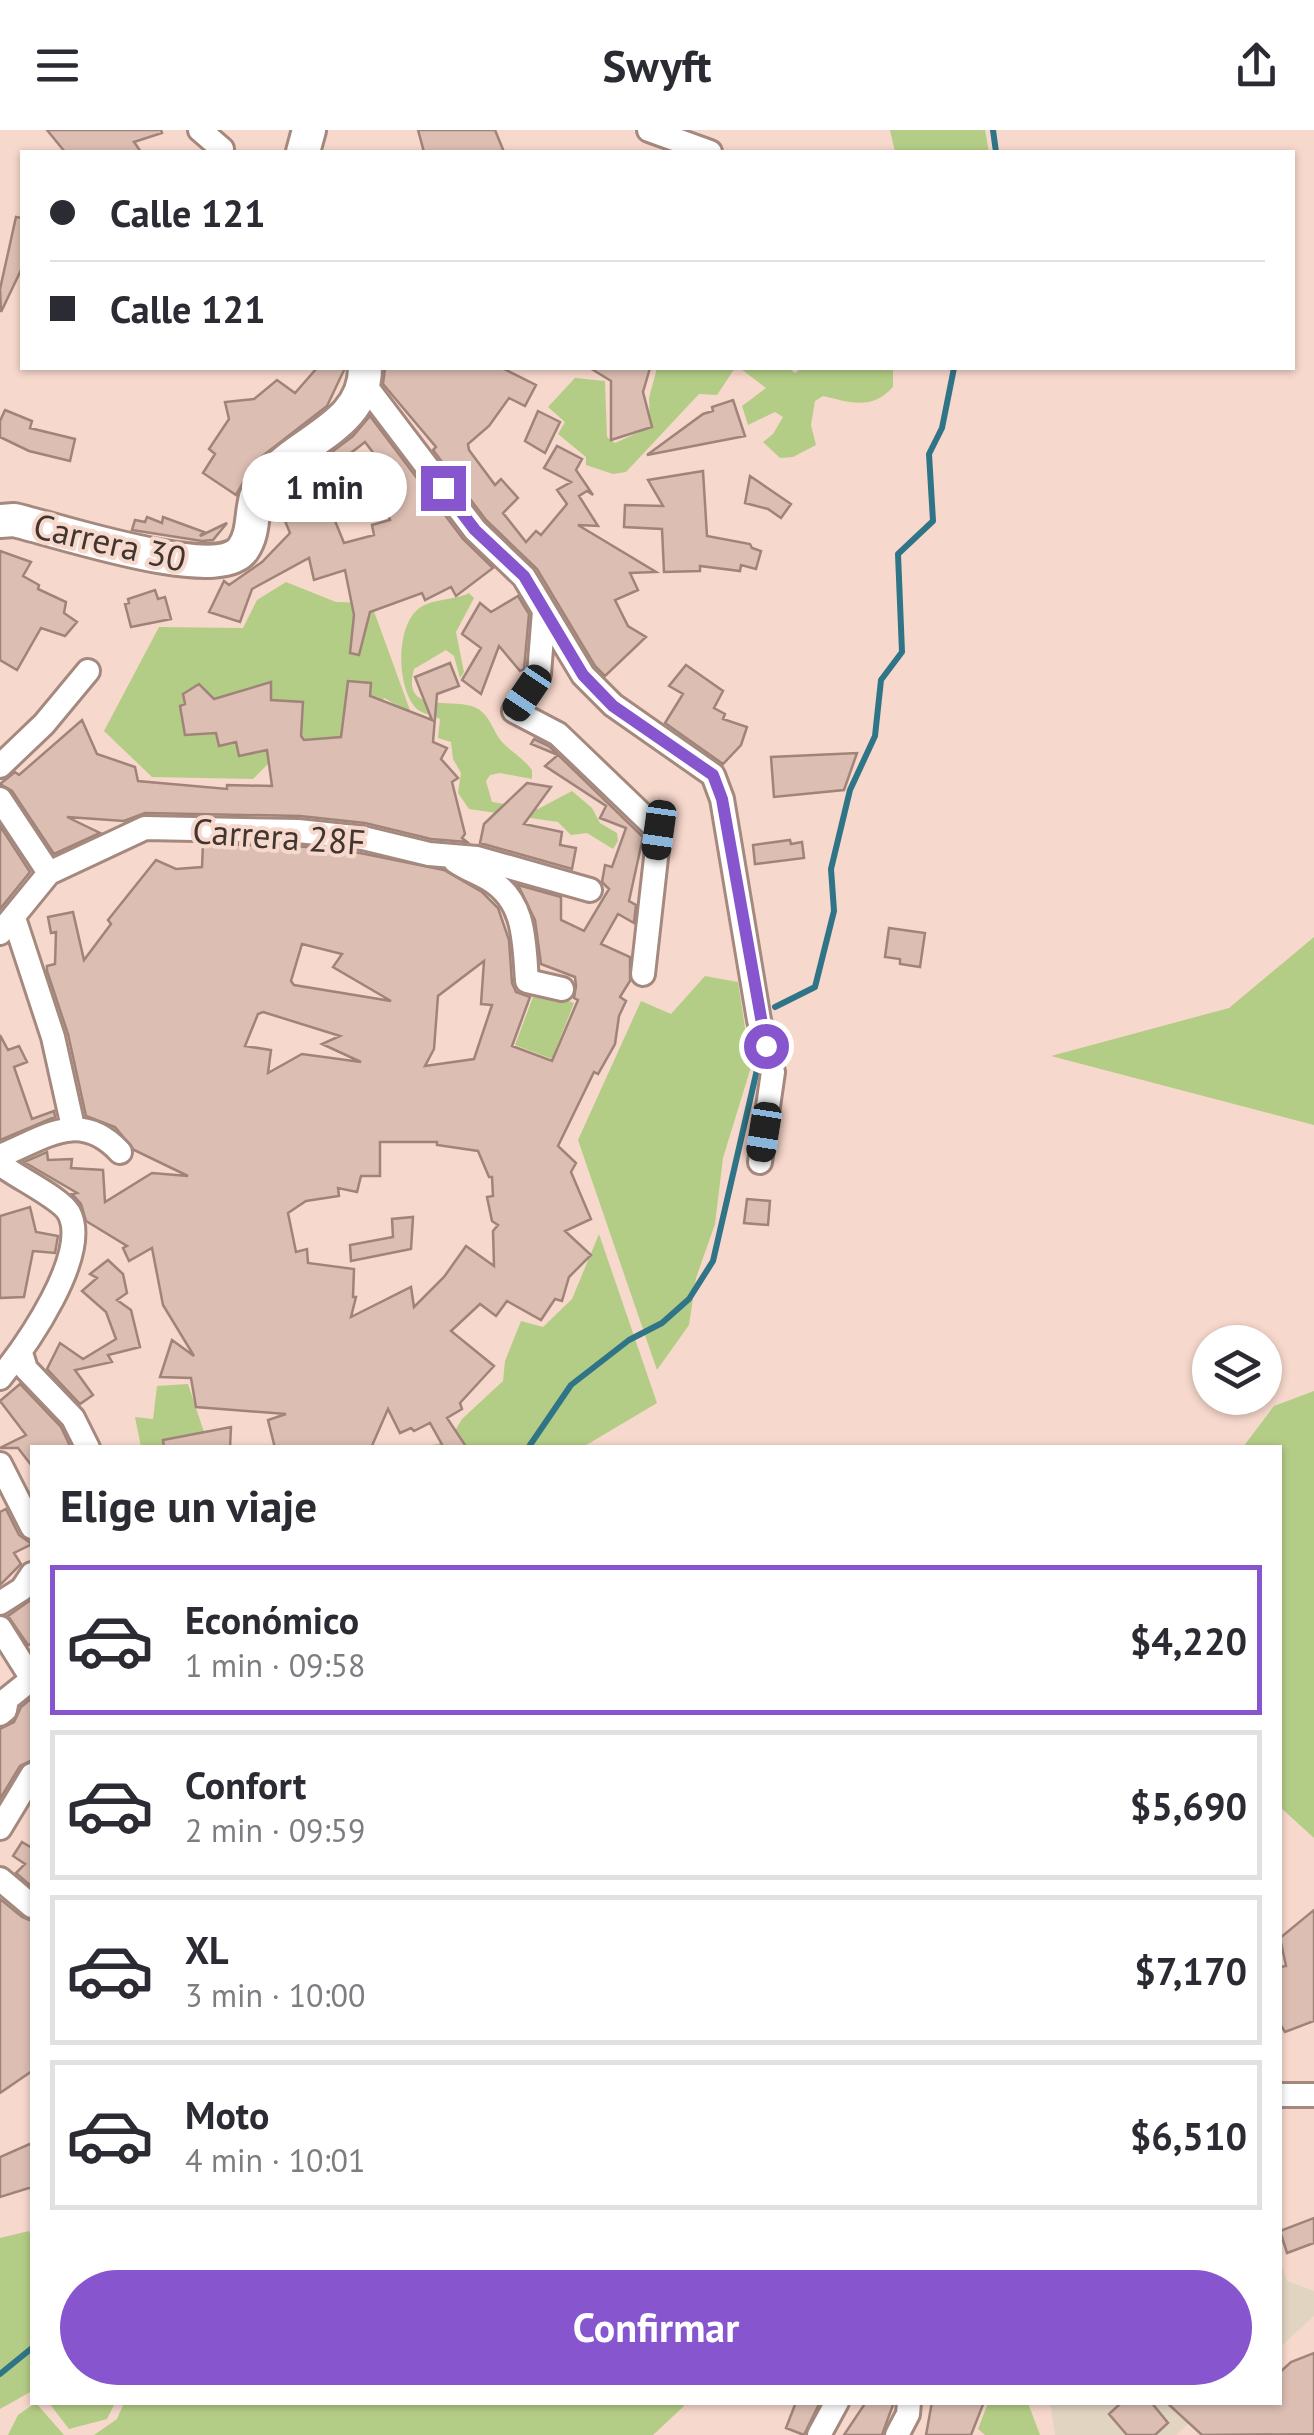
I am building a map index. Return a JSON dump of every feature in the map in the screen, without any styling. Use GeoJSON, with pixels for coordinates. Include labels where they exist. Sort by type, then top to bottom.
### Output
{"type":"FeatureCollection","features":[{"type":"Feature","properties":{"kind":"street"},"geometry":{"type":"LineString","coordinates":[[200,130],[222,150]]}},
{"type":"Feature","properties":{"kind":"street"},"geometry":{"type":"LineString","coordinates":[[650,130],[705,150]]}},
{"type":"Feature","properties":{"kind":"street"},"geometry":{"type":"LineString","coordinates":[[365,376],[475,530],[524,576],[583,675],[613,706],[713,775],[722,799],[759,1020],[774,1072],[760,1162]]}},
{"type":"Feature","properties":{"kind":"street","name":"Carrera 30"},"geometry":{"type":"LineString","coordinates":[[0,521],[14,520],[175,560],[226,561],[240,553],[250,536],[256,497],[266,478],[354,410],[365,376]]}},
{"type":"Feature","properties":{"kind":"street"},"geometry":{"type":"LineString","coordinates":[[544,606],[539,674],[514,712],[558,734],[659,830],[643,974]]}},
{"type":"Feature","properties":{"kind":"street"},"geometry":{"type":"LineString","coordinates":[[0,766],[44,724],[88,671]]}},
{"type":"Feature","properties":{"kind":"street"},"geometry":{"type":"LineString","coordinates":[[0,799],[49,873]]}},
{"type":"Feature","properties":{"kind":"street","name":"Carrera 28F"},"geometry":{"type":"LineString","coordinates":[[7,925],[49,873],[145,828],[298,830],[362,838],[477,858],[590,890]]}},
{"type":"Feature","properties":{"kind":"street"},"geometry":{"type":"LineString","coordinates":[[448,856],[491,880],[513,898],[520,920],[527,981],[562,989]]}},
{"type":"Feature","properties":{"kind":"street"},"geometry":{"type":"LineString","coordinates":[[7,925],[53,1037],[73,1127]]}},
{"type":"Feature","properties":{"kind":"street"},"geometry":{"type":"LineString","coordinates":[[0,1156],[73,1127],[89,1129],[107,1138],[120,1152]]}},
{"type":"Feature","properties":{"kind":"street"},"geometry":{"type":"LineString","coordinates":[[0,1164],[68,1210],[74,1226],[61,1278],[45,1316],[7,1365],[26,1368],[73,1418],[86,1445]]}},
{"type":"Feature","properties":{"kind":"street"},"geometry":{"type":"LineString","coordinates":[[0,1464],[30,1523]]}},
{"type":"Feature","properties":{"kind":"street"},"geometry":{"type":"LineString","coordinates":[[0,1603],[22,1589],[30,1577]]}},
{"type":"Feature","properties":{"kind":"street"},"geometry":{"type":"LineString","coordinates":[[0,1628],[30,1676]]}},
{"type":"Feature","properties":{"kind":"street"},"geometry":{"type":"LineString","coordinates":[[0,1714],[6,1710],[7,1699],[30,1681]]}},
{"type":"Feature","properties":{"kind":"street"},"geometry":{"type":"LineString","coordinates":[[0,1828],[30,1778]]}},
{"type":"Feature","properties":{"kind":"street"},"geometry":{"type":"LineString","coordinates":[[0,1879],[30,1904]]}},
{"type":"Feature","properties":{"kind":"street"},"geometry":{"type":"LineString","coordinates":[[1282,2094],[1314,2095]]}},
{"type":"Feature","properties":{"kind":"street"},"geometry":{"type":"LineString","coordinates":[[818,2435],[835,2405]]}},
{"type":"Feature","properties":{"kind":"street"},"geometry":{"type":"LineString","coordinates":[[897,2435],[909,2405]]}},
{"type":"Feature","properties":{"kind":"shaded area"},"geometry":{"type":"Polygon","coordinates":[[[1282,2267],[1287,2281],[1314,2291],[1314,2316],[1282,2345],[1282,2267]]]}},
{"type":"Feature","properties":{"kind":"shaded area"},"geometry":{"type":"Polygon","coordinates":[[[1050,2405],[1208,2405],[1176,2435],[1055,2435],[1050,2405]]]}},
{"type":"Feature","properties":{"kind":"green space"},"geometry":{"type":"Polygon","coordinates":[[[890,130],[985,130],[989,150],[895,150],[890,130]]]}},
{"type":"Feature","properties":{"kind":"green space"},"geometry":{"type":"Polygon","coordinates":[[[656,370],[734,370],[717,395],[699,394],[626,472],[613,474],[586,465],[586,457],[558,434],[565,422],[548,407],[575,378],[605,381],[607,437],[615,443],[650,427],[649,398],[656,370]]]}},
{"type":"Feature","properties":{"kind":"green space"},"geometry":{"type":"Polygon","coordinates":[[[742,370],[893,370],[893,387],[877,399],[852,402],[823,396],[815,401],[811,425],[816,445],[793,457],[780,458],[763,442],[783,417],[775,412],[748,425],[742,406],[766,388],[742,370]]]}},
{"type":"Feature","properties":{"kind":"green space"},"geometry":{"type":"Polygon","coordinates":[[[286,582],[336,602],[371,603],[411,713],[384,698],[357,754],[273,759],[253,779],[152,777],[104,731],[159,627],[243,628],[257,600],[286,582]]]}},
{"type":"Feature","properties":{"kind":"green space"},"geometry":{"type":"Polygon","coordinates":[[[469,593],[474,598],[456,632],[464,672],[460,678],[454,656],[446,650],[414,669],[412,685],[416,695],[481,711],[503,743],[532,770],[532,779],[490,775],[486,781],[492,802],[538,809],[572,791],[592,808],[600,823],[617,833],[613,849],[587,833],[571,835],[558,822],[469,809],[458,793],[461,773],[453,759],[451,742],[438,738],[440,719],[422,712],[408,696],[401,657],[405,630],[417,610],[428,603],[469,593]]]}},
{"type":"Feature","properties":{"kind":"green space"},"geometry":{"type":"Polygon","coordinates":[[[1314,937],[1314,1125],[1051,1056],[1229,1008],[1314,937]]]}},
{"type":"Feature","properties":{"kind":"green space"},"geometry":{"type":"Polygon","coordinates":[[[705,976],[738,982],[751,1067],[723,1158],[715,1224],[696,1278],[689,1325],[657,1370],[578,1140],[641,1001],[671,1014],[705,976]]]}},
{"type":"Feature","properties":{"kind":"green space"},"geometry":{"type":"Polygon","coordinates":[[[536,989],[574,1003],[552,1059],[515,1045],[536,989]]]}},
{"type":"Feature","properties":{"kind":"green space"},"geometry":{"type":"Polygon","coordinates":[[[599,1234],[657,1403],[586,1445],[432,1445],[449,1441],[462,1419],[503,1381],[505,1361],[521,1321],[543,1327],[572,1299],[599,1234]]]}},
{"type":"Feature","properties":{"kind":"green space"},"geometry":{"type":"Polygon","coordinates":[[[188,1384],[208,1445],[141,1445],[135,1417],[153,1419],[157,1386],[188,1384]]]}},
{"type":"Feature","properties":{"kind":"green space"},"geometry":{"type":"Polygon","coordinates":[[[1314,1391],[1314,1838],[1282,1809],[1282,1445],[1245,1445],[1267,1415],[1282,1415],[1282,1403],[1314,1391]]]}},
{"type":"Feature","properties":{"kind":"green space"},"geometry":{"type":"Polygon","coordinates":[[[29,2231],[30,2234],[30,2392],[0,2409],[0,2238],[29,2231]]]}},
{"type":"Feature","properties":{"kind":"green space"},"geometry":{"type":"Polygon","coordinates":[[[37,2405],[64,2435],[8,2435],[18,2415],[37,2405]]]}},
{"type":"Feature","properties":{"kind":"green space"},"geometry":{"type":"Polygon","coordinates":[[[51,2405],[114,2405],[107,2419],[69,2429],[51,2405]]]}},
{"type":"Feature","properties":{"kind":"green space"},"geometry":{"type":"Polygon","coordinates":[[[123,2405],[684,2406],[653,2435],[94,2435],[117,2419],[123,2405]]]}},
{"type":"Feature","properties":{"kind":"green space"},"geometry":{"type":"Polygon","coordinates":[[[987,2405],[1029,2405],[1040,2435],[985,2435],[978,2429],[987,2405]]]}},
{"type":"Feature","properties":{"kind":"building"},"geometry":{"type":"Polygon","coordinates":[[[47,130],[162,133],[134,142],[140,150],[63,150],[47,130]]]}},
{"type":"Feature","properties":{"kind":"building"},"geometry":{"type":"Polygon","coordinates":[[[418,130],[495,130],[503,150],[423,150],[418,130]]]}},
{"type":"Feature","properties":{"kind":"building"},"geometry":{"type":"Polygon","coordinates":[[[16,217],[20,218],[20,272],[1,312],[0,289],[16,217]]]}},
{"type":"Feature","properties":{"kind":"building"},"geometry":{"type":"Polygon","coordinates":[[[315,370],[344,370],[327,406],[256,461],[236,495],[203,473],[215,454],[209,449],[229,419],[225,402],[254,399],[277,380],[295,393],[315,370]]]}},
{"type":"Feature","properties":{"kind":"building"},"geometry":{"type":"Polygon","coordinates":[[[385,370],[506,370],[536,385],[525,406],[509,398],[489,426],[468,444],[469,450],[495,485],[501,479],[518,498],[503,513],[526,542],[536,531],[541,535],[567,504],[557,490],[571,482],[544,468],[557,446],[582,459],[576,470],[593,495],[587,491],[579,496],[598,526],[578,525],[656,572],[630,573],[638,590],[615,600],[628,626],[646,637],[605,676],[595,666],[537,569],[486,520],[433,450],[436,447],[383,384],[385,370]]]}},
{"type":"Feature","properties":{"kind":"building"},"geometry":{"type":"Polygon","coordinates":[[[593,370],[649,370],[643,392],[652,427],[611,440],[611,381],[593,370]]]}},
{"type":"Feature","properties":{"kind":"building"},"geometry":{"type":"Polygon","coordinates":[[[733,400],[745,436],[647,455],[703,414],[713,411],[712,407],[733,400]]]}},
{"type":"Feature","properties":{"kind":"building"},"geometry":{"type":"Polygon","coordinates":[[[5,410],[32,421],[30,428],[75,439],[70,461],[29,451],[0,437],[5,410]]]}},
{"type":"Feature","properties":{"kind":"building"},"geometry":{"type":"Polygon","coordinates":[[[538,411],[560,422],[545,453],[525,441],[538,411]]]}},
{"type":"Feature","properties":{"kind":"building"},"geometry":{"type":"Polygon","coordinates":[[[370,416],[463,539],[493,568],[456,596],[451,587],[425,600],[422,593],[370,612],[359,655],[350,653],[354,615],[345,570],[314,580],[309,558],[252,589],[240,622],[209,612],[224,581],[229,585],[262,562],[290,533],[280,509],[318,494],[312,467],[353,436],[370,416]],[[365,442],[334,466],[349,499],[333,506],[331,511],[344,543],[374,535],[372,525],[390,520],[380,493],[392,490],[387,483],[393,479],[365,442]]]}},
{"type":"Feature","properties":{"kind":"building"},"geometry":{"type":"Polygon","coordinates":[[[703,471],[707,536],[750,544],[761,551],[756,569],[741,565],[740,571],[700,566],[700,571],[664,572],[662,529],[624,527],[625,505],[663,506],[648,480],[703,471]]]}},
{"type":"Feature","properties":{"kind":"building"},"geometry":{"type":"Polygon","coordinates":[[[750,476],[791,504],[781,518],[768,509],[745,503],[750,476]]]}},
{"type":"Feature","properties":{"kind":"building"},"geometry":{"type":"Polygon","coordinates":[[[147,517],[162,523],[163,517],[204,532],[200,536],[227,523],[213,540],[202,541],[132,530],[135,520],[145,522],[147,517]]]}},
{"type":"Feature","properties":{"kind":"building"},"geometry":{"type":"Polygon","coordinates":[[[0,551],[31,562],[23,576],[39,585],[38,589],[66,602],[64,613],[77,622],[65,636],[41,628],[17,670],[0,660],[0,551]]]}},
{"type":"Feature","properties":{"kind":"building"},"geometry":{"type":"Polygon","coordinates":[[[155,590],[158,599],[165,597],[171,619],[131,627],[125,604],[128,599],[155,590]]]}},
{"type":"Feature","properties":{"kind":"building"},"geometry":{"type":"Polygon","coordinates":[[[518,596],[529,614],[524,669],[520,671],[499,646],[481,694],[462,680],[481,648],[462,634],[480,603],[491,612],[518,596]]]}},
{"type":"Feature","properties":{"kind":"building"},"geometry":{"type":"Polygon","coordinates":[[[450,663],[459,686],[437,694],[433,742],[447,748],[441,759],[458,778],[452,782],[465,834],[462,838],[467,842],[431,839],[365,823],[300,816],[145,813],[124,821],[67,817],[100,833],[54,854],[12,791],[0,784],[15,772],[19,775],[82,720],[97,754],[135,767],[138,781],[227,789],[227,785],[272,786],[267,750],[239,756],[236,742],[219,746],[216,733],[185,735],[180,706],[185,704],[183,694],[199,684],[214,699],[271,682],[271,700],[303,702],[304,740],[341,737],[348,681],[371,683],[370,696],[432,720],[415,677],[450,663]]]}},
{"type":"Feature","properties":{"kind":"building"},"geometry":{"type":"Polygon","coordinates":[[[686,665],[723,691],[714,708],[725,714],[723,719],[747,727],[741,745],[723,764],[665,723],[683,694],[669,686],[686,665]]]}},
{"type":"Feature","properties":{"kind":"building"},"geometry":{"type":"Polygon","coordinates":[[[534,739],[549,746],[643,837],[629,901],[636,905],[634,923],[618,914],[601,944],[630,957],[630,981],[620,997],[626,1001],[619,1016],[615,1044],[598,1074],[594,1072],[558,1146],[576,1163],[571,1172],[591,1219],[565,1231],[591,1255],[569,1277],[562,1301],[555,1299],[541,1320],[507,1301],[496,1316],[480,1304],[451,1331],[494,1366],[460,1403],[462,1409],[447,1418],[465,1445],[442,1445],[430,1423],[400,1433],[388,1409],[372,1445],[274,1445],[268,1420],[286,1414],[196,1407],[191,1378],[160,1377],[172,1340],[194,1356],[163,1305],[152,1248],[129,1261],[123,1248],[127,1246],[86,1221],[81,1204],[72,1194],[77,1193],[24,1162],[47,1152],[48,1160],[72,1159],[71,1168],[103,1170],[105,1202],[152,1173],[188,1176],[134,1150],[115,1127],[86,1116],[68,1034],[47,971],[47,966],[55,964],[56,932],[51,933],[48,917],[73,912],[84,960],[111,924],[108,920],[156,860],[176,869],[202,867],[203,844],[297,846],[360,853],[444,870],[482,892],[498,908],[509,940],[512,983],[516,992],[530,997],[512,1046],[552,1061],[578,1000],[574,998],[575,977],[541,964],[535,920],[518,885],[561,897],[561,920],[584,931],[609,889],[602,882],[605,865],[612,867],[626,828],[600,818],[606,806],[545,766],[558,755],[531,744],[534,739]],[[302,944],[291,981],[294,985],[391,1001],[333,967],[342,954],[302,944]],[[484,961],[438,996],[434,1049],[425,1066],[474,1059],[492,1005],[481,1004],[484,961]],[[263,1012],[258,1014],[245,1046],[271,1050],[268,1073],[302,1054],[361,1062],[322,1044],[340,1036],[263,1012]],[[380,1142],[380,1176],[361,1176],[357,1192],[338,1188],[339,1196],[306,1201],[288,1213],[296,1252],[307,1249],[308,1263],[354,1269],[356,1297],[351,1317],[411,1287],[414,1307],[444,1277],[466,1246],[494,1266],[493,1231],[498,1225],[492,1221],[487,1197],[493,1196],[492,1177],[478,1151],[437,1142],[380,1142]]]}},
{"type":"Feature","properties":{"kind":"building"},"geometry":{"type":"Polygon","coordinates":[[[857,753],[844,790],[774,797],[771,757],[857,753]]]}},
{"type":"Feature","properties":{"kind":"building"},"geometry":{"type":"Polygon","coordinates":[[[527,783],[551,787],[524,824],[562,832],[560,845],[576,848],[572,869],[480,843],[484,824],[527,783]]]}},
{"type":"Feature","properties":{"kind":"building"},"geometry":{"type":"Polygon","coordinates":[[[0,826],[30,872],[0,909],[0,826]]]}},
{"type":"Feature","properties":{"kind":"building"},"geometry":{"type":"Polygon","coordinates":[[[790,840],[791,844],[802,842],[804,858],[755,864],[753,845],[790,840]]]}},
{"type":"Feature","properties":{"kind":"building"},"geometry":{"type":"Polygon","coordinates":[[[889,928],[925,933],[920,967],[885,957],[889,928]]]}},
{"type":"Feature","properties":{"kind":"building"},"geometry":{"type":"Polygon","coordinates":[[[0,1035],[8,1050],[19,1046],[27,1062],[14,1067],[32,1119],[54,1111],[55,1117],[0,1140],[0,1035]]]}},
{"type":"Feature","properties":{"kind":"building"},"geometry":{"type":"Polygon","coordinates":[[[747,1199],[770,1201],[768,1225],[744,1223],[747,1199]]]}},
{"type":"Feature","properties":{"kind":"building"},"geometry":{"type":"Polygon","coordinates":[[[30,1207],[36,1232],[58,1236],[55,1253],[33,1251],[24,1297],[0,1298],[0,1216],[30,1207]]]}},
{"type":"Feature","properties":{"kind":"building"},"geometry":{"type":"Polygon","coordinates":[[[413,1217],[411,1249],[351,1261],[350,1245],[393,1237],[392,1219],[413,1217]]]}},
{"type":"Feature","properties":{"kind":"building"},"geometry":{"type":"Polygon","coordinates":[[[108,1260],[123,1274],[127,1293],[117,1300],[131,1310],[140,1347],[108,1355],[112,1362],[75,1370],[93,1395],[80,1404],[47,1369],[60,1343],[83,1359],[116,1339],[106,1312],[82,1291],[97,1278],[90,1274],[108,1260]]]}},
{"type":"Feature","properties":{"kind":"building"},"geometry":{"type":"Polygon","coordinates":[[[20,1384],[61,1427],[70,1445],[30,1445],[30,1463],[18,1448],[0,1448],[26,1435],[0,1401],[20,1384]]]}},
{"type":"Feature","properties":{"kind":"building"},"geometry":{"type":"Polygon","coordinates":[[[231,1427],[230,1445],[164,1445],[163,1440],[231,1427]]]}},
{"type":"Feature","properties":{"kind":"building"},"geometry":{"type":"Polygon","coordinates":[[[6,1509],[19,1535],[30,1545],[14,1553],[21,1564],[0,1585],[0,1512],[6,1509]]]}},
{"type":"Feature","properties":{"kind":"building"},"geometry":{"type":"Polygon","coordinates":[[[30,1600],[30,1644],[28,1645],[8,1616],[30,1600]]]}},
{"type":"Feature","properties":{"kind":"building"},"geometry":{"type":"Polygon","coordinates":[[[30,1700],[30,1761],[20,1766],[0,1799],[0,1729],[14,1722],[21,1707],[30,1700]]]}},
{"type":"Feature","properties":{"kind":"building"},"geometry":{"type":"Polygon","coordinates":[[[22,1842],[30,1847],[30,1885],[16,1873],[25,1864],[13,1856],[22,1842]]]}},
{"type":"Feature","properties":{"kind":"building"},"geometry":{"type":"Polygon","coordinates":[[[0,1899],[30,1920],[30,2072],[0,2093],[0,1899]]]}},
{"type":"Feature","properties":{"kind":"building"},"geometry":{"type":"Polygon","coordinates":[[[1314,1910],[1314,2021],[1285,2032],[1282,1967],[1286,1966],[1282,1936],[1314,1910]]]}},
{"type":"Feature","properties":{"kind":"building"},"geometry":{"type":"Polygon","coordinates":[[[30,2144],[30,2188],[0,2197],[0,2157],[30,2144]]]}},
{"type":"Feature","properties":{"kind":"building"},"geometry":{"type":"Polygon","coordinates":[[[1314,2218],[1314,2243],[1287,2253],[1282,2230],[1314,2218]]]}},
{"type":"Feature","properties":{"kind":"building"},"geometry":{"type":"Polygon","coordinates":[[[1314,2353],[1314,2434],[1202,2435],[1169,2405],[1282,2405],[1282,2370],[1314,2353]]]}},
{"type":"Feature","properties":{"kind":"building"},"geometry":{"type":"Polygon","coordinates":[[[795,2405],[819,2405],[804,2435],[786,2428],[795,2405]]]}},
{"type":"Feature","properties":{"kind":"building"},"geometry":{"type":"Polygon","coordinates":[[[864,2405],[893,2405],[882,2435],[844,2435],[864,2405]]]}},
{"type":"Feature","properties":{"kind":"building"},"geometry":{"type":"Polygon","coordinates":[[[931,2405],[983,2405],[971,2435],[926,2435],[931,2405]]]}},
{"type":"Feature","properties":{"kind":"building"},"geometry":{"type":"Polygon","coordinates":[[[1119,2405],[1153,2405],[1168,2423],[1155,2435],[1127,2435],[1109,2414],[1119,2405]]]}},
{"type":"Feature","properties":{"kind":"waterway"},"geometry":{"type":"LineString","coordinates":[[993,130],[996,150]]}},
{"type":"Feature","properties":{"kind":"waterway"},"geometry":{"type":"LineString","coordinates":[[775,1007],[815,987],[834,911],[831,869],[850,790],[875,736],[881,680],[902,652],[898,554],[933,521],[929,454],[942,428],[954,370]]}},
{"type":"Feature","properties":{"kind":"waterway"},"geometry":{"type":"LineString","coordinates":[[530,1445],[571,1385],[629,1340],[662,1323],[689,1299],[713,1261],[759,1061]]}},
{"type":"Feature","properties":{"kind":"waterway"},"geometry":{"type":"LineString","coordinates":[[0,2374],[30,2350]]}},
{"type":"Feature","properties":{"kind":"route"},"geometry":{"type":"LineString","coordinates":[[443,488],[475,530],[524,576],[583,675],[613,706],[713,775],[722,799],[766,1046]]}}]}
